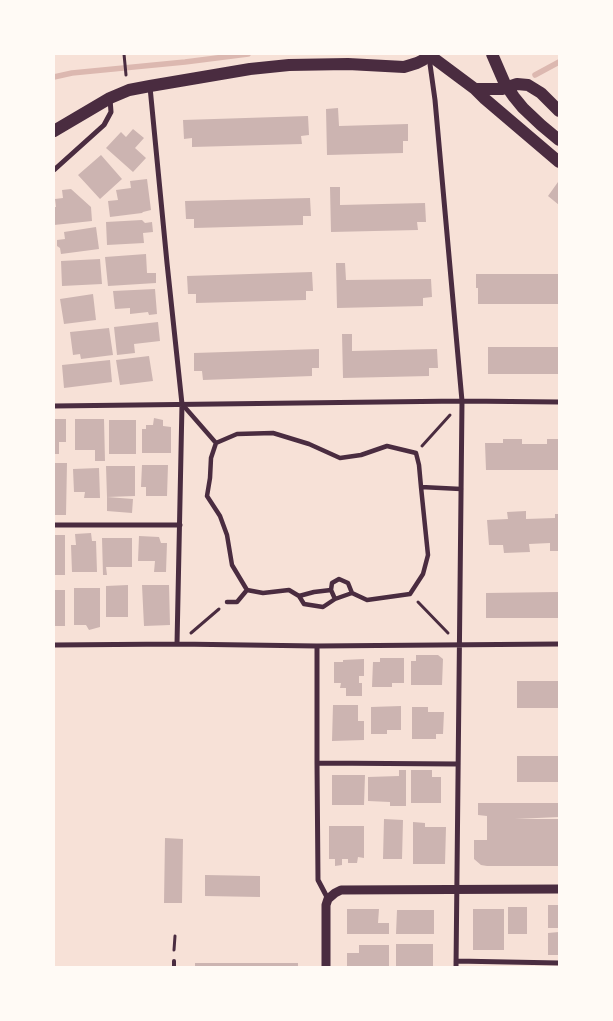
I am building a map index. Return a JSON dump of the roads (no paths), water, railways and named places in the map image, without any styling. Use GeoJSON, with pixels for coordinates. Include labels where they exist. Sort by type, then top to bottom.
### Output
{"type":"FeatureCollection","features":[{"type":"Feature","properties":{"kind":"main road"},"geometry":{"type":"LineString","coordinates":[[54,131],[110,98],[129,90],[250,69],[348,64],[404,66],[423,60],[428,54],[475,89],[559,162]]}},
{"type":"Feature","properties":{"kind":"main road"},"geometry":{"type":"LineString","coordinates":[[492,54],[505,84],[523,108],[559,140]]}},
{"type":"Feature","properties":{"kind":"main road"},"geometry":{"type":"LineString","coordinates":[[475,89],[502,89],[517,84],[528,85],[541,92],[559,111]]}},
{"type":"Feature","properties":{"kind":"street"},"geometry":{"type":"LineString","coordinates":[[428,54],[436,108],[462,401],[456,964],[559,963]]}},
{"type":"Feature","properties":{"kind":"street"},"geometry":{"type":"LineString","coordinates":[[150,86],[182,404],[177,644]]}},
{"type":"Feature","properties":{"kind":"street"},"geometry":{"type":"LineString","coordinates":[[54,170],[104,125],[111,112],[110,98]]}},
{"type":"Feature","properties":{"kind":"street"},"geometry":{"type":"LineString","coordinates":[[54,406],[462,401],[559,402]]}},
{"type":"Feature","properties":{"kind":"street"},"geometry":{"type":"LineString","coordinates":[[182,404],[216,443]]}},
{"type":"Feature","properties":{"kind":"street"},"geometry":{"type":"LineString","coordinates":[[335,599],[331,590],[332,584],[339,579],[348,583],[352,593],[367,600],[410,594],[423,574],[428,555],[416,453],[387,446],[361,455],[340,458],[309,444],[273,433],[237,434],[216,443],[211,458],[207,496],[220,516],[227,535],[232,565],[247,590],[262,593],[289,590],[299,596],[304,604],[323,607],[335,599],[352,593]]}},
{"type":"Feature","properties":{"kind":"street"},"geometry":{"type":"LineString","coordinates":[[421,487],[461,488]]}},
{"type":"Feature","properties":{"kind":"street"},"geometry":{"type":"LineString","coordinates":[[54,525],[180,525]]}},
{"type":"Feature","properties":{"kind":"street"},"geometry":{"type":"LineString","coordinates":[[227,602],[237,602],[247,590]]}},
{"type":"Feature","properties":{"kind":"street"},"geometry":{"type":"LineString","coordinates":[[299,596],[331,590]]}},
{"type":"Feature","properties":{"kind":"street"},"geometry":{"type":"LineString","coordinates":[[54,645],[317,646],[559,644]]}},
{"type":"Feature","properties":{"kind":"street"},"geometry":{"type":"LineString","coordinates":[[317,646],[318,880],[328,899]]}},
{"type":"Feature","properties":{"kind":"street"},"geometry":{"type":"LineString","coordinates":[[316,763],[458,764]]}},
{"type":"Feature","properties":{"kind":"street"},"geometry":{"type":"LineString","coordinates":[[326,967],[326,905],[328,899],[341,890],[559,889]]}},
{"type":"Feature","properties":{"kind":"lane"},"geometry":{"type":"LineString","coordinates":[[174,960],[174,967]]}},
{"type":"Feature","properties":{"kind":"waterway"},"geometry":{"type":"LineString","coordinates":[[54,77],[72,73],[248,54]]}},
{"type":"Feature","properties":{"kind":"waterway"},"geometry":{"type":"LineString","coordinates":[[535,75],[559,62]]}}]}
